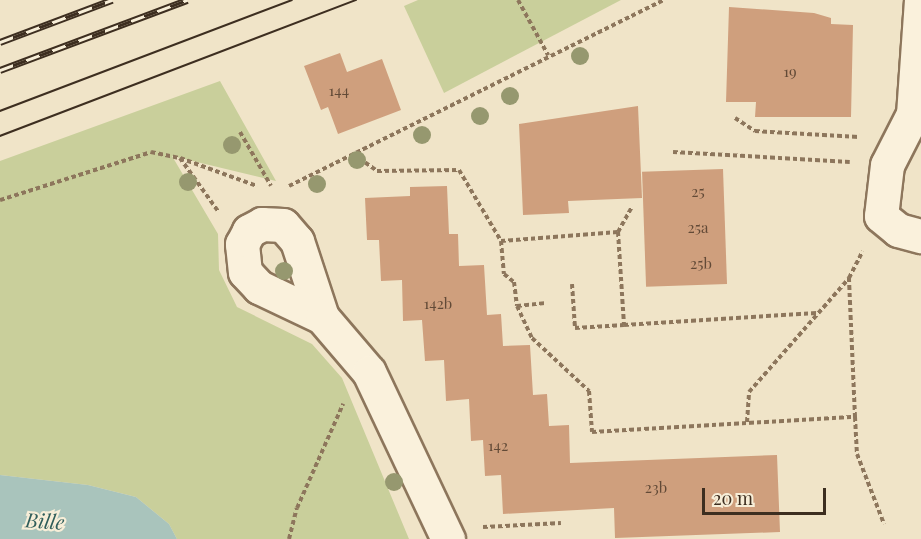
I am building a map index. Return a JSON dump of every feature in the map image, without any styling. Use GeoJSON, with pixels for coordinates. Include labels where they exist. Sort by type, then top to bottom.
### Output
{"type":"FeatureCollection","features":[{"type":"Feature","properties":{"kind":"street"},"geometry":{"type":"LineString","coordinates":[[921,0],[906,137],[881,216],[898,230],[921,236]]}},
{"type":"Feature","properties":{"kind":"street"},"geometry":{"type":"LineString","coordinates":[[322,316],[259,287],[245,272],[242,243],[262,224],[283,225],[297,241],[322,316],[369,372],[448,539]]}},
{"type":"Feature","properties":{"kind":"path"},"geometry":{"type":"LineString","coordinates":[[518,0],[548,54]]}},
{"type":"Feature","properties":{"kind":"path"},"geometry":{"type":"LineString","coordinates":[[0,200],[151,152],[180,158],[275,193],[548,54],[664,0]]}},
{"type":"Feature","properties":{"kind":"path"},"geometry":{"type":"LineString","coordinates":[[735,118],[755,131],[906,137]]}},
{"type":"Feature","properties":{"kind":"path"},"geometry":{"type":"LineString","coordinates":[[240,132],[291,220],[283,225]]}},
{"type":"Feature","properties":{"kind":"path"},"geometry":{"type":"LineString","coordinates":[[673,152],[906,137]]}},
{"type":"Feature","properties":{"kind":"path"},"geometry":{"type":"LineString","coordinates":[[353,154],[377,171],[459,170],[501,241],[504,274],[514,282],[517,306],[532,338],[589,391],[592,432],[855,417]]}},
{"type":"Feature","properties":{"kind":"path"},"geometry":{"type":"LineString","coordinates":[[180,158],[242,243]]}},
{"type":"Feature","properties":{"kind":"path"},"geometry":{"type":"LineString","coordinates":[[624,325],[618,232],[632,207]]}},
{"type":"Feature","properties":{"kind":"path"},"geometry":{"type":"LineString","coordinates":[[747,422],[750,392],[849,278],[881,216]]}},
{"type":"Feature","properties":{"kind":"path"},"geometry":{"type":"LineString","coordinates":[[501,241],[618,232]]}},
{"type":"Feature","properties":{"kind":"path"},"geometry":{"type":"LineString","coordinates":[[849,278],[857,454],[884,524]]}},
{"type":"Feature","properties":{"kind":"path"},"geometry":{"type":"LineString","coordinates":[[572,284],[575,328],[817,313]]}},
{"type":"Feature","properties":{"kind":"path"},"geometry":{"type":"LineString","coordinates":[[517,306],[547,303]]}},
{"type":"Feature","properties":{"kind":"path"},"geometry":{"type":"LineString","coordinates":[[289,539],[336,414],[369,372]]}},
{"type":"Feature","properties":{"kind":"path"},"geometry":{"type":"LineString","coordinates":[[501,525],[561,523]]}},
{"type":"Feature","properties":{"kind":"green space"},"geometry":{"type":"Polygon","coordinates":[[[418,0],[621,0],[444,93],[404,6],[418,0]]]}},
{"type":"Feature","properties":{"kind":"green space"},"geometry":{"type":"Polygon","coordinates":[[[220,81],[276,181],[172,156],[218,234],[219,270],[237,307],[312,344],[342,378],[409,539],[177,539],[169,524],[136,497],[88,485],[0,475],[0,161],[220,81]]]}},
{"type":"Feature","properties":{"kind":"water","name":"Bille"},"geometry":{"type":"Polygon","coordinates":[[[0,475],[88,485],[136,497],[169,524],[177,539],[0,539],[0,475]]]}},
{"type":"Feature","properties":{"kind":"building"},"geometry":{"type":"Polygon","coordinates":[[[729,7],[814,13],[831,18],[831,24],[853,25],[851,117],[755,117],[756,102],[726,102],[729,7]]]}},
{"type":"Feature","properties":{"kind":"building"},"geometry":{"type":"Polygon","coordinates":[[[340,53],[347,72],[382,59],[401,110],[338,134],[328,107],[321,110],[304,66],[340,53]]]}},
{"type":"Feature","properties":{"kind":"building"},"geometry":{"type":"Polygon","coordinates":[[[638,106],[642,198],[568,201],[569,213],[523,215],[519,124],[638,106]]]}},
{"type":"Feature","properties":{"kind":"building"},"geometry":{"type":"Polygon","coordinates":[[[723,169],[727,284],[646,287],[642,172],[723,169]]]}},
{"type":"Feature","properties":{"kind":"building"},"geometry":{"type":"Polygon","coordinates":[[[447,186],[449,234],[458,234],[459,266],[484,265],[487,315],[501,314],[503,346],[530,345],[533,395],[547,394],[549,426],[569,425],[570,463],[777,455],[780,532],[615,538],[614,508],[503,514],[501,475],[485,476],[483,440],[471,441],[469,399],[446,401],[444,360],[425,361],[422,320],[403,321],[402,280],[381,281],[379,240],[367,240],[365,198],[410,196],[410,187],[447,186]]]}},
{"type":"Feature","properties":{"kind":"tram line"},"geometry":{"type":"LineString","coordinates":[[0,111],[292,0]]}},
{"type":"Feature","properties":{"kind":"tram line"},"geometry":{"type":"LineString","coordinates":[[0,136],[356,0]]}},
{"type":"Feature","properties":{"kind":"railway"},"geometry":{"type":"LineString","coordinates":[[0,42],[112,0]]}},
{"type":"Feature","properties":{"kind":"railway"},"geometry":{"type":"LineString","coordinates":[[0,70],[187,0]]}}]}
